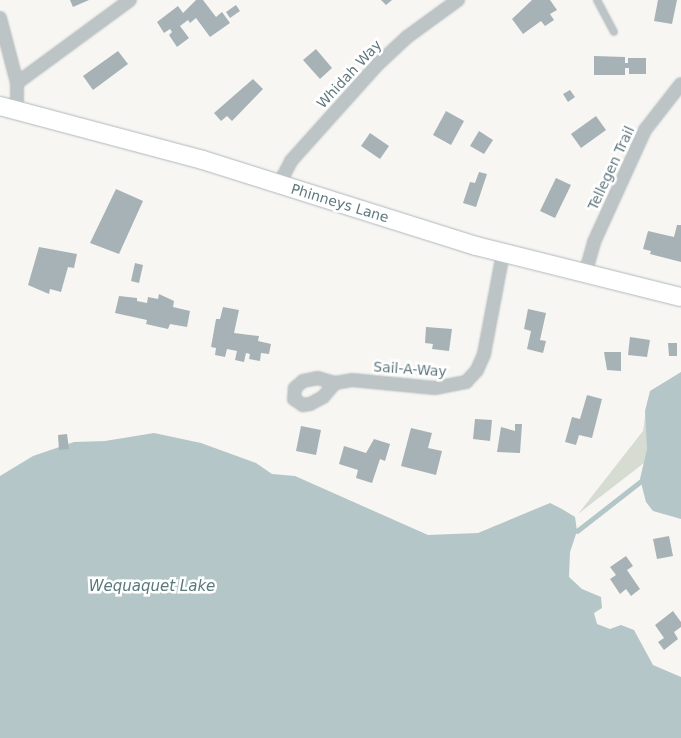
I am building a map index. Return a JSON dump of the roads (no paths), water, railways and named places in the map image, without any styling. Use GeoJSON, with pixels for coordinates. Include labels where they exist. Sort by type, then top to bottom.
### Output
{"type":"FeatureCollection","features":[{"type":"Feature","properties":{"kind":"main road","name":"Phinneys Lane"},"geometry":{"type":"LineString","coordinates":[[9,108],[194,157],[503,253],[681,296]]}},
{"type":"Feature","properties":{"kind":"street"},"geometry":{"type":"LineString","coordinates":[[9,108],[18,83],[130,0]]}},
{"type":"Feature","properties":{"kind":"street","name":"Whidah Way"},"geometry":{"type":"LineString","coordinates":[[279,184],[291,161],[377,65],[407,37],[458,0]]}},
{"type":"Feature","properties":{"kind":"street"},"geometry":{"type":"LineString","coordinates":[[0,18],[18,83]]}},
{"type":"Feature","properties":{"kind":"street","name":"Tellegen Trail"},"geometry":{"type":"LineString","coordinates":[[585,274],[594,242],[645,130],[681,84]]}},
{"type":"Feature","properties":{"kind":"street","name":"Sail-A-Way"},"geometry":{"type":"LineString","coordinates":[[335,383],[352,380],[435,388],[466,382],[477,370],[484,354],[503,253]]}},
{"type":"Feature","properties":{"kind":"lane"},"geometry":{"type":"LineString","coordinates":[[597,0],[614,32]]}},
{"type":"Feature","properties":{"kind":"water"},"geometry":{"type":"Polygon","coordinates":[[[681,372],[681,519],[653,511],[646,502],[640,479],[647,449],[645,411],[650,391],[681,372]]]}},
{"type":"Feature","properties":{"kind":"water","name":"Wequaquet Lake"},"geometry":{"type":"Polygon","coordinates":[[[154,433],[201,443],[256,463],[272,474],[295,476],[428,535],[478,533],[550,503],[562,509],[575,517],[577,531],[570,552],[569,577],[582,589],[601,597],[602,608],[594,613],[597,624],[610,629],[621,625],[634,630],[653,665],[681,677],[681,738],[0,738],[0,476],[33,456],[74,442],[105,441],[154,433]]]}},
{"type":"Feature","properties":{"kind":"waterway"},"geometry":{"type":"LineString","coordinates":[[577,531],[645,478]]}}]}
